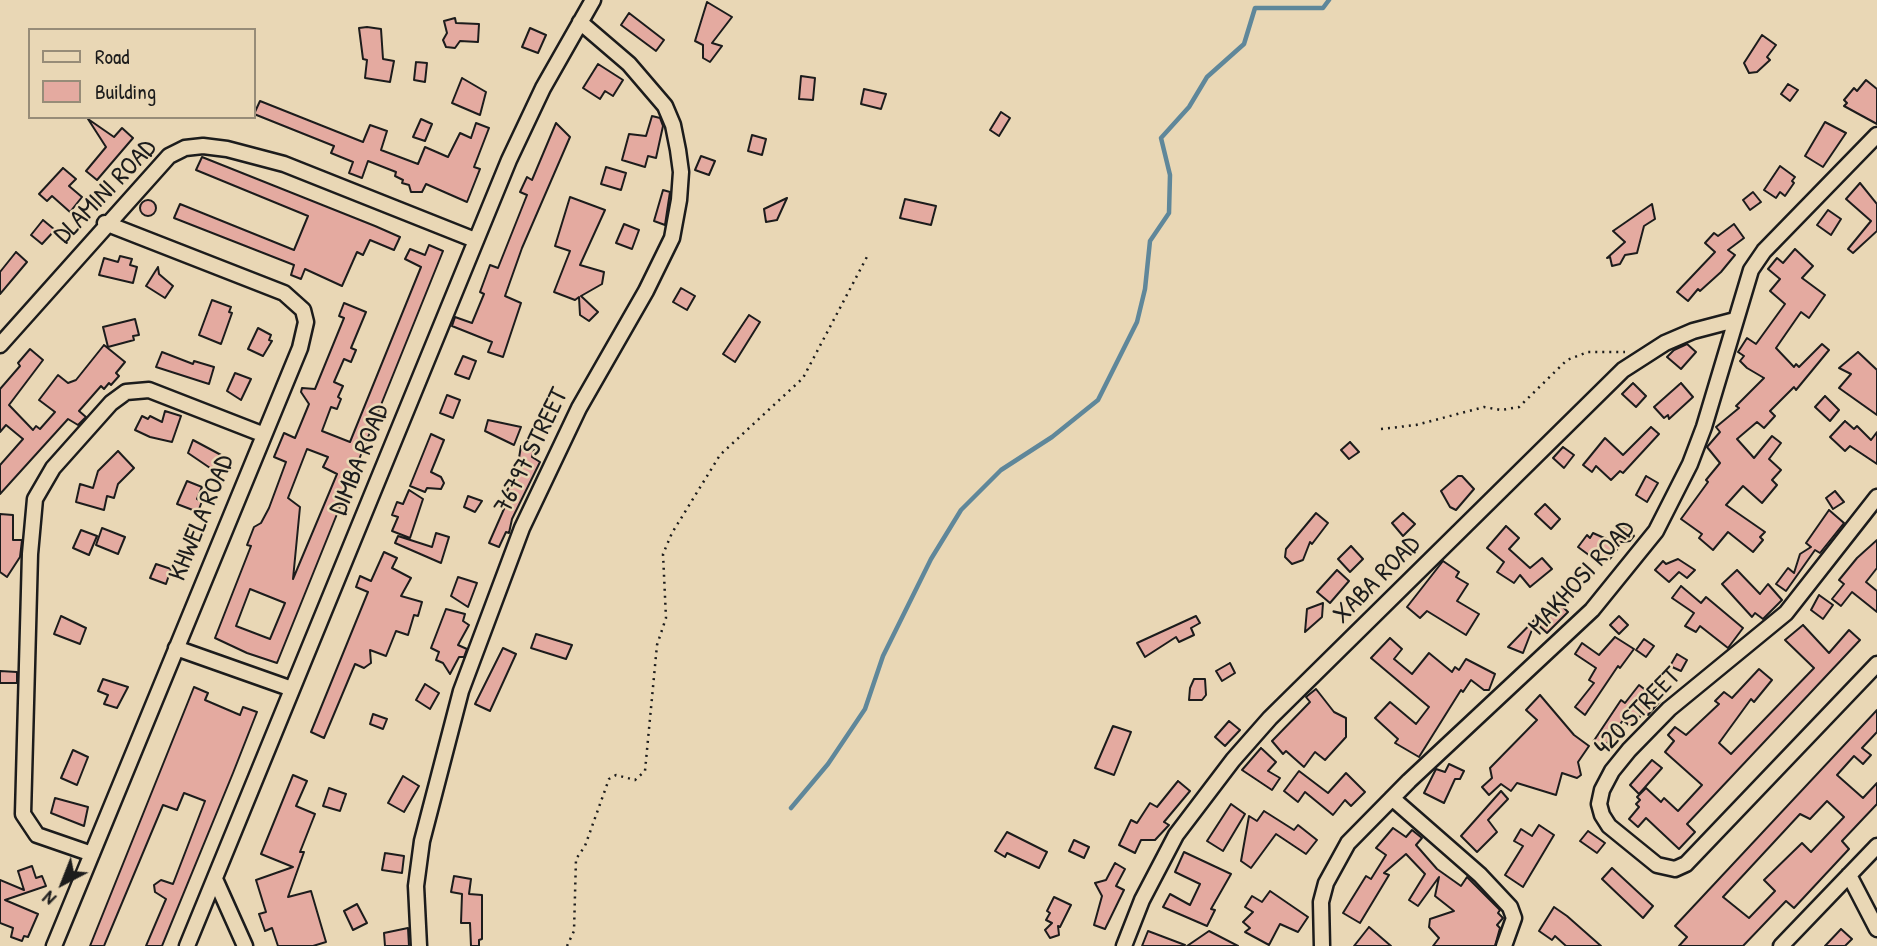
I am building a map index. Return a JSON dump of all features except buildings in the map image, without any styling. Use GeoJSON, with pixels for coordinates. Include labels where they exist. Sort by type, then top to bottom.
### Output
{"type":"FeatureCollection","features":[{"type":"Feature","properties":{"kind":"street","name":"DIMBA ROAD"},"geometry":{"type":"LineString","coordinates":[[187,946],[475,240],[544,88],[593,0]]}},
{"type":"Feature","properties":{"kind":"street","name":"76797 STREET"},"geometry":{"type":"LineString","coordinates":[[419,946],[416,886],[422,841],[461,691],[522,528],[579,408],[646,291],[672,238],[679,200],[679,161],[673,125],[665,106],[629,64],[580,22]]}},
{"type":"Feature","properties":{"kind":"street","name":"MAKHOSI ROAD"},"geometry":{"type":"LineString","coordinates":[[1322,946],[1321,902],[1333,865],[1348,843],[1392,798],[1584,618],[1645,548],[1690,464],[1751,270],[1764,251],[1877,135]]}},
{"type":"Feature","properties":{"kind":"street","name":"DLAMINI ROAD"},"geometry":{"type":"LineString","coordinates":[[0,345],[106,223],[169,156],[185,148],[202,146],[284,164],[475,240]]}},
{"type":"Feature","properties":{"kind":"street","name":"KHWELA ROAD"},"geometry":{"type":"LineString","coordinates":[[54,946],[262,434],[300,348],[306,322],[303,310],[284,293],[106,223]]}},
{"type":"Feature","properties":{"kind":"street","name":"XABA ROAD"},"geometry":{"type":"LineString","coordinates":[[1124,946],[1142,900],[1176,835],[1233,760],[1270,718],[1499,495],[1597,393],[1642,355],[1693,331],[1735,320]]}},
{"type":"Feature","properties":{"kind":"street"},"geometry":{"type":"LineString","coordinates":[[92,854],[37,835],[23,814],[30,554],[35,499],[53,468],[111,402],[126,392],[149,390],[262,434]]}},
{"type":"Feature","properties":{"kind":"street","name":"420 STREET"},"geometry":{"type":"LineString","coordinates":[[1877,497],[1786,614],[1690,691],[1629,750],[1612,771],[1602,790],[1599,804],[1601,816],[1609,826],[1657,865],[1675,869],[1686,864],[1877,664]]}},
{"type":"Feature","properties":{"kind":"street"},"geometry":{"type":"LineString","coordinates":[[176,648],[292,689]]}},
{"type":"Feature","properties":{"kind":"street"},"geometry":{"type":"LineString","coordinates":[[1392,798],[1472,867],[1510,907],[1514,918],[1504,946]]}},
{"type":"Feature","properties":{"kind":"street"},"geometry":{"type":"LineString","coordinates":[[1781,946],[1877,846]]}},
{"type":"Feature","properties":{"kind":"street"},"geometry":{"type":"LineString","coordinates":[[1849,875],[1877,929]]}},
{"type":"Feature","properties":{"kind":"street"},"geometry":{"type":"LineString","coordinates":[[215,879],[245,946]]}},
{"type":"Feature","properties":{"kind":"path"},"geometry":{"type":"LineString","coordinates":[[567,946],[574,931],[576,859],[585,846],[609,779],[616,775],[635,779],[645,771],[657,645],[666,618],[663,554],[671,533],[719,455],[769,413],[803,378],[869,253]]}},
{"type":"Feature","properties":{"kind":"path"},"geometry":{"type":"LineString","coordinates":[[1381,429],[1416,425],[1484,407],[1501,410],[1519,407],[1567,360],[1588,352],[1616,350],[1642,355]]}},
{"type":"Feature","properties":{"kind":"waterway"},"geometry":{"type":"LineString","coordinates":[[791,808],[828,764],[865,709],[883,656],[931,559],[961,510],[1001,470],[1052,437],[1098,400],[1137,322],[1145,289],[1150,241],[1169,213],[1170,175],[1161,138],[1189,107],[1207,77],[1244,44],[1255,8],[1323,8],[1329,0]]}}]}
